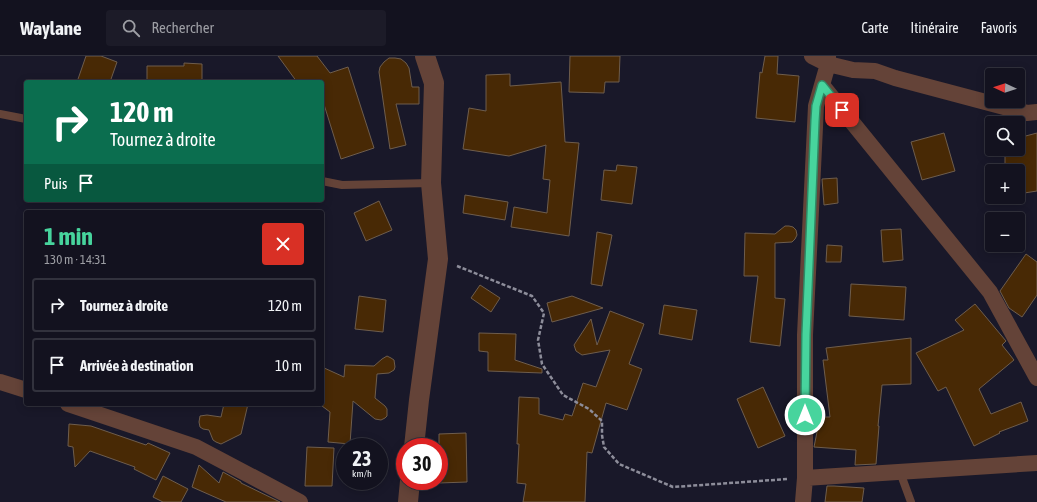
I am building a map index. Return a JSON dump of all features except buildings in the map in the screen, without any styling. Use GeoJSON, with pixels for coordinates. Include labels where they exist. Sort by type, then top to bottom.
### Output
{"type":"FeatureCollection","features":[{"type":"Feature","properties":{"kind":"street"},"geometry":{"type":"LineString","coordinates":[[415,438],[438,259],[431,183],[434,83],[425,56]]}},
{"type":"Feature","properties":{"kind":"street"},"geometry":{"type":"LineString","coordinates":[[812,56],[828,60],[853,70],[875,71],[895,78],[1027,114],[1037,112]]}},
{"type":"Feature","properties":{"kind":"street"},"geometry":{"type":"LineString","coordinates":[[803,502],[806,335],[816,106],[828,60]]}},
{"type":"Feature","properties":{"kind":"street"},"geometry":{"type":"LineString","coordinates":[[822,85],[990,292],[1037,378]]}},
{"type":"Feature","properties":{"kind":"street"},"geometry":{"type":"LineString","coordinates":[[0,382],[24,389]]}},
{"type":"Feature","properties":{"kind":"street"},"geometry":{"type":"LineString","coordinates":[[74,406],[196,447],[300,502]]}},
{"type":"Feature","properties":{"kind":"street"},"geometry":{"type":"LineString","coordinates":[[804,478],[1037,463]]}},
{"type":"Feature","properties":{"kind":"street"},"geometry":{"type":"LineString","coordinates":[[408,502],[409,490]]}},
{"type":"Feature","properties":{"kind":"lane"},"geometry":{"type":"LineString","coordinates":[[0,114],[24,119]]}},
{"type":"Feature","properties":{"kind":"lane"},"geometry":{"type":"LineString","coordinates":[[324,181],[342,185],[431,183]]}},
{"type":"Feature","properties":{"kind":"lane"},"geometry":{"type":"LineString","coordinates":[[900,472],[911,502]]}},
{"type":"Feature","properties":{"kind":"path"},"geometry":{"type":"LineString","coordinates":[[438,259],[532,296],[544,313],[538,340],[542,364],[562,395],[589,409],[602,421],[604,447],[620,464],[673,487],[804,478]]}},
{"type":"Feature","properties":{"kind":"route"},"geometry":{"type":"LineString","coordinates":[[805,415],[806,335],[815,121],[816,106],[822,85],[842,110]]}}]}
